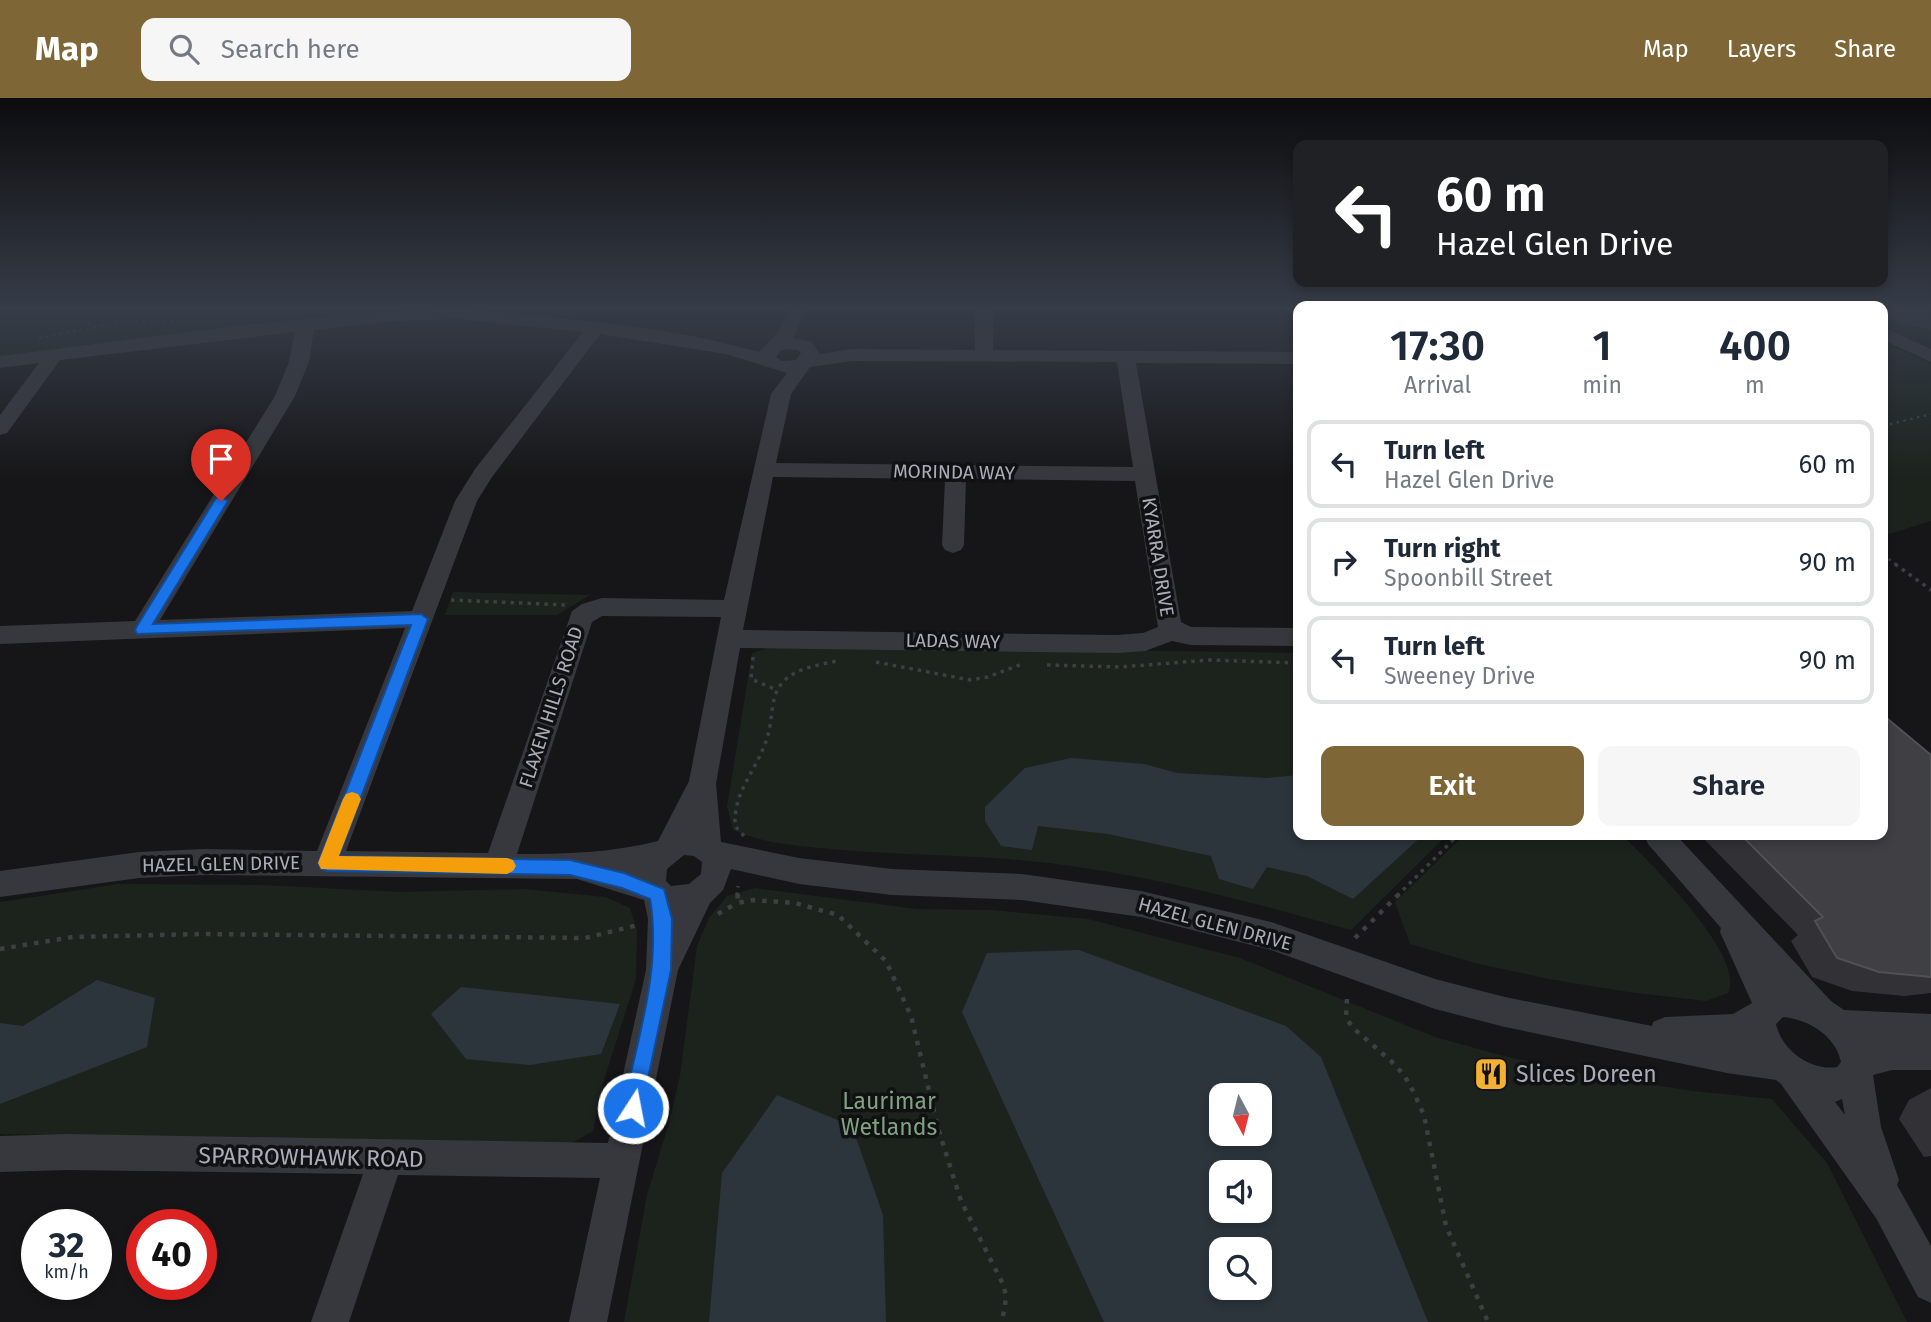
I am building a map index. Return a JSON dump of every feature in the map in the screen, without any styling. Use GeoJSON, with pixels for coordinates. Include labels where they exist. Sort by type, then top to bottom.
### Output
{"type":"FeatureCollection","features":[{"type":"Feature","properties":{"kind":"street"},"geometry":{"type":"LineString","coordinates":[[0,429],[47,366]]}},
{"type":"Feature","properties":{"kind":"street"},"geometry":{"type":"LineString","coordinates":[[142,630],[285,396],[297,366]]}},
{"type":"Feature","properties":{"kind":"street"},"geometry":{"type":"LineString","coordinates":[[327,863],[466,501],[483,474],[566,366]]}},
{"type":"Feature","properties":{"kind":"street"},"geometry":{"type":"LineString","coordinates":[[776,366],[781,394]]}},
{"type":"Feature","properties":{"kind":"street"},"geometry":{"type":"LineString","coordinates":[[588,1322],[678,901],[715,876],[717,867],[709,850],[702,784],[735,609],[781,394],[799,366]]}},
{"type":"Feature","properties":{"kind":"street","name":"KYARRA DRIVE"},"geometry":{"type":"LineString","coordinates":[[1127,366],[1166,620],[1173,631],[1191,636],[1293,637]]}},
{"type":"Feature","properties":{"kind":"street","name":"MORINDA WAY"},"geometry":{"type":"LineString","coordinates":[[764,470],[1144,474]]}},
{"type":"Feature","properties":{"kind":"street"},"geometry":{"type":"LineString","coordinates":[[953,545],[956,472]]}},
{"type":"Feature","properties":{"kind":"street","name":"FLAXEN HILLS ROAD"},"geometry":{"type":"LineString","coordinates":[[498,866],[581,617],[590,610],[603,607],[735,609]]}},
{"type":"Feature","properties":{"kind":"street"},"geometry":{"type":"LineString","coordinates":[[0,635],[142,630],[424,610]]}},
{"type":"Feature","properties":{"kind":"street","name":"LADAS WAY"},"geometry":{"type":"LineString","coordinates":[[731,639],[1117,644],[1145,642],[1173,631]]}},
{"type":"Feature","properties":{"kind":"street"},"geometry":{"type":"LineString","coordinates":[[678,901],[649,875],[655,859],[667,849],[702,784]]}},
{"type":"Feature","properties":{"kind":"street"},"geometry":{"type":"LineString","coordinates":[[1662,840],[1726,912],[1830,1020],[1855,1051],[1864,1127],[1889,1205]]}},
{"type":"Feature","properties":{"kind":"street"},"geometry":{"type":"LineString","coordinates":[[667,849],[691,843],[709,850]]}},
{"type":"Feature","properties":{"kind":"street","name":"HAZEL GLEN DRIVE"},"geometry":{"type":"LineString","coordinates":[[0,884],[139,865],[204,862],[570,867],[628,861],[667,849]]}},
{"type":"Feature","properties":{"kind":"street","name":"HAZEL GLEN DRIVE"},"geometry":{"type":"LineString","coordinates":[[709,850],[799,871],[892,882],[1022,887],[1142,904],[1270,936],[1435,994],[1505,1012],[1788,1069]]}},
{"type":"Feature","properties":{"kind":"street","name":"HAZEL GLEN DRIVE"},"geometry":{"type":"LineString","coordinates":[[570,867],[678,901],[739,877],[799,871]]}},
{"type":"Feature","properties":{"kind":"street"},"geometry":{"type":"LineString","coordinates":[[1726,912],[1766,1010]]}},
{"type":"Feature","properties":{"kind":"street"},"geometry":{"type":"LineString","coordinates":[[1931,1030],[1830,1020],[1793,1002],[1780,1002],[1766,1010],[1760,1025],[1762,1038],[1889,1205],[1931,1284]]}},
{"type":"Feature","properties":{"kind":"street","name":"HAZEL GLEN DRIVE"},"geometry":{"type":"LineString","coordinates":[[1621,1034],[1737,1029],[1766,1010]]}},
{"type":"Feature","properties":{"kind":"street"},"geometry":{"type":"LineString","coordinates":[[1788,1069],[1825,1085],[1839,1084],[1849,1079],[1856,1066],[1892,1054],[1931,1054]]}},
{"type":"Feature","properties":{"kind":"street","name":"SPARROWHAWK ROAD"},"geometry":{"type":"LineString","coordinates":[[0,1154],[68,1152],[622,1161]]}},
{"type":"Feature","properties":{"kind":"street"},"geometry":{"type":"LineString","coordinates":[[331,1322],[386,1159]]}},
{"type":"Feature","properties":{"kind":"path"},"geometry":{"type":"LineString","coordinates":[[1888,425],[1931,414]]}},
{"type":"Feature","properties":{"kind":"path"},"geometry":{"type":"LineString","coordinates":[[1888,559],[1931,590]]}},
{"type":"Feature","properties":{"kind":"path"},"geometry":{"type":"LineString","coordinates":[[424,610],[558,603],[590,610]]}},
{"type":"Feature","properties":{"kind":"path"},"geometry":{"type":"LineString","coordinates":[[756,640],[750,676],[756,682],[777,690]]}},
{"type":"Feature","properties":{"kind":"path"},"geometry":{"type":"LineString","coordinates":[[1355,938],[1453,840]]}},
{"type":"Feature","properties":{"kind":"path"},"geometry":{"type":"LineString","coordinates":[[0,949],[73,937],[200,934],[585,938],[678,901],[713,918],[737,903]]}},
{"type":"Feature","properties":{"kind":"path"},"geometry":{"type":"LineString","coordinates":[[1346,999],[1346,1017],[1352,1027],[1404,1075],[1424,1115],[1446,1226],[1488,1322]]}},
{"type":"Feature","properties":{"kind":"green space"},"geometry":{"type":"Polygon","coordinates":[[[1888,366],[1931,366],[1931,521],[1888,534],[1888,366]]]}},
{"type":"Feature","properties":{"kind":"green space"},"geometry":{"type":"Polygon","coordinates":[[[453,592],[590,595],[557,615],[445,615],[453,592]]]}},
{"type":"Feature","properties":{"kind":"green space"},"geometry":{"type":"Polygon","coordinates":[[[776,645],[1293,653],[1293,840],[1442,840],[1351,930],[1227,897],[1103,871],[1018,860],[809,847],[755,838],[733,830],[727,807],[752,653],[776,645]]]}},
{"type":"Feature","properties":{"kind":"green space"},"geometry":{"type":"Polygon","coordinates":[[[1459,840],[1627,840],[1672,886],[1709,933],[1723,956],[1730,976],[1728,993],[1706,1001],[1628,992],[1475,963],[1410,944],[1395,902],[1459,840]]]}},
{"type":"Feature","properties":{"kind":"green space"},"geometry":{"type":"Polygon","coordinates":[[[119,884],[261,885],[402,892],[524,889],[605,897],[630,908],[637,931],[636,979],[604,1080],[593,1131],[572,1143],[0,1134],[0,902],[119,884]]]}},
{"type":"Feature","properties":{"kind":"green space","name":"Laurimar Wetlands"},"geometry":{"type":"Polygon","coordinates":[[[755,888],[917,909],[991,910],[1088,919],[1240,958],[1435,1037],[1504,1056],[1584,1074],[1693,1091],[1772,1099],[1827,1163],[1907,1322],[624,1322],[647,1195],[680,1076],[697,946],[709,918],[727,896],[755,888]]]}},
{"type":"Feature","properties":{"kind":"shaded area"},"geometry":{"type":"Polygon","coordinates":[[[1071,758],[1144,764],[1177,773],[1267,778],[1293,775],[1293,840],[1418,840],[1353,899],[1307,876],[1267,867],[1253,889],[1219,879],[1211,856],[1108,834],[1038,826],[1032,850],[1001,846],[985,821],[985,807],[1025,768],[1071,758]]]}},
{"type":"Feature","properties":{"kind":"shaded area"},"geometry":{"type":"Polygon","coordinates":[[[1079,950],[1286,1026],[1321,1057],[1428,1322],[1104,1322],[962,1012],[987,953],[1079,950]]]}},
{"type":"Feature","properties":{"kind":"shaded area"},"geometry":{"type":"Polygon","coordinates":[[[97,980],[155,998],[147,1047],[0,1104],[0,1023],[23,1026],[97,980]]]}},
{"type":"Feature","properties":{"kind":"shaded area"},"geometry":{"type":"Polygon","coordinates":[[[461,987],[620,1004],[601,1054],[530,1065],[466,1059],[431,1014],[461,987]]]}},
{"type":"Feature","properties":{"kind":"shaded area"},"geometry":{"type":"Polygon","coordinates":[[[777,1095],[852,1126],[883,1215],[886,1322],[709,1322],[722,1173],[777,1095]]]}},
{"type":"Feature","properties":{"kind":"building"},"geometry":{"type":"Polygon","coordinates":[[[1888,719],[1931,755],[1931,977],[1879,972],[1837,958],[1815,921],[1823,917],[1746,840],[1888,840],[1888,719]]]}},
{"type":"Feature","properties":{"kind":"slow traffic"},"geometry":{"type":"LineString","coordinates":[[352,799],[327,863],[507,866]]}},
{"type":"Feature","properties":{"kind":"place","name":"Slices Doreen"},"geometry":{"type":"Point","coordinates":[1491,1074]}},
{"type":"Feature","properties":{"kind":"route"},"geometry":{"type":"LineString","coordinates":[[221,501],[142,630],[421,619],[327,863],[570,867],[624,880],[654,890],[658,894],[663,919],[662,970],[633,1108]]}}]}
